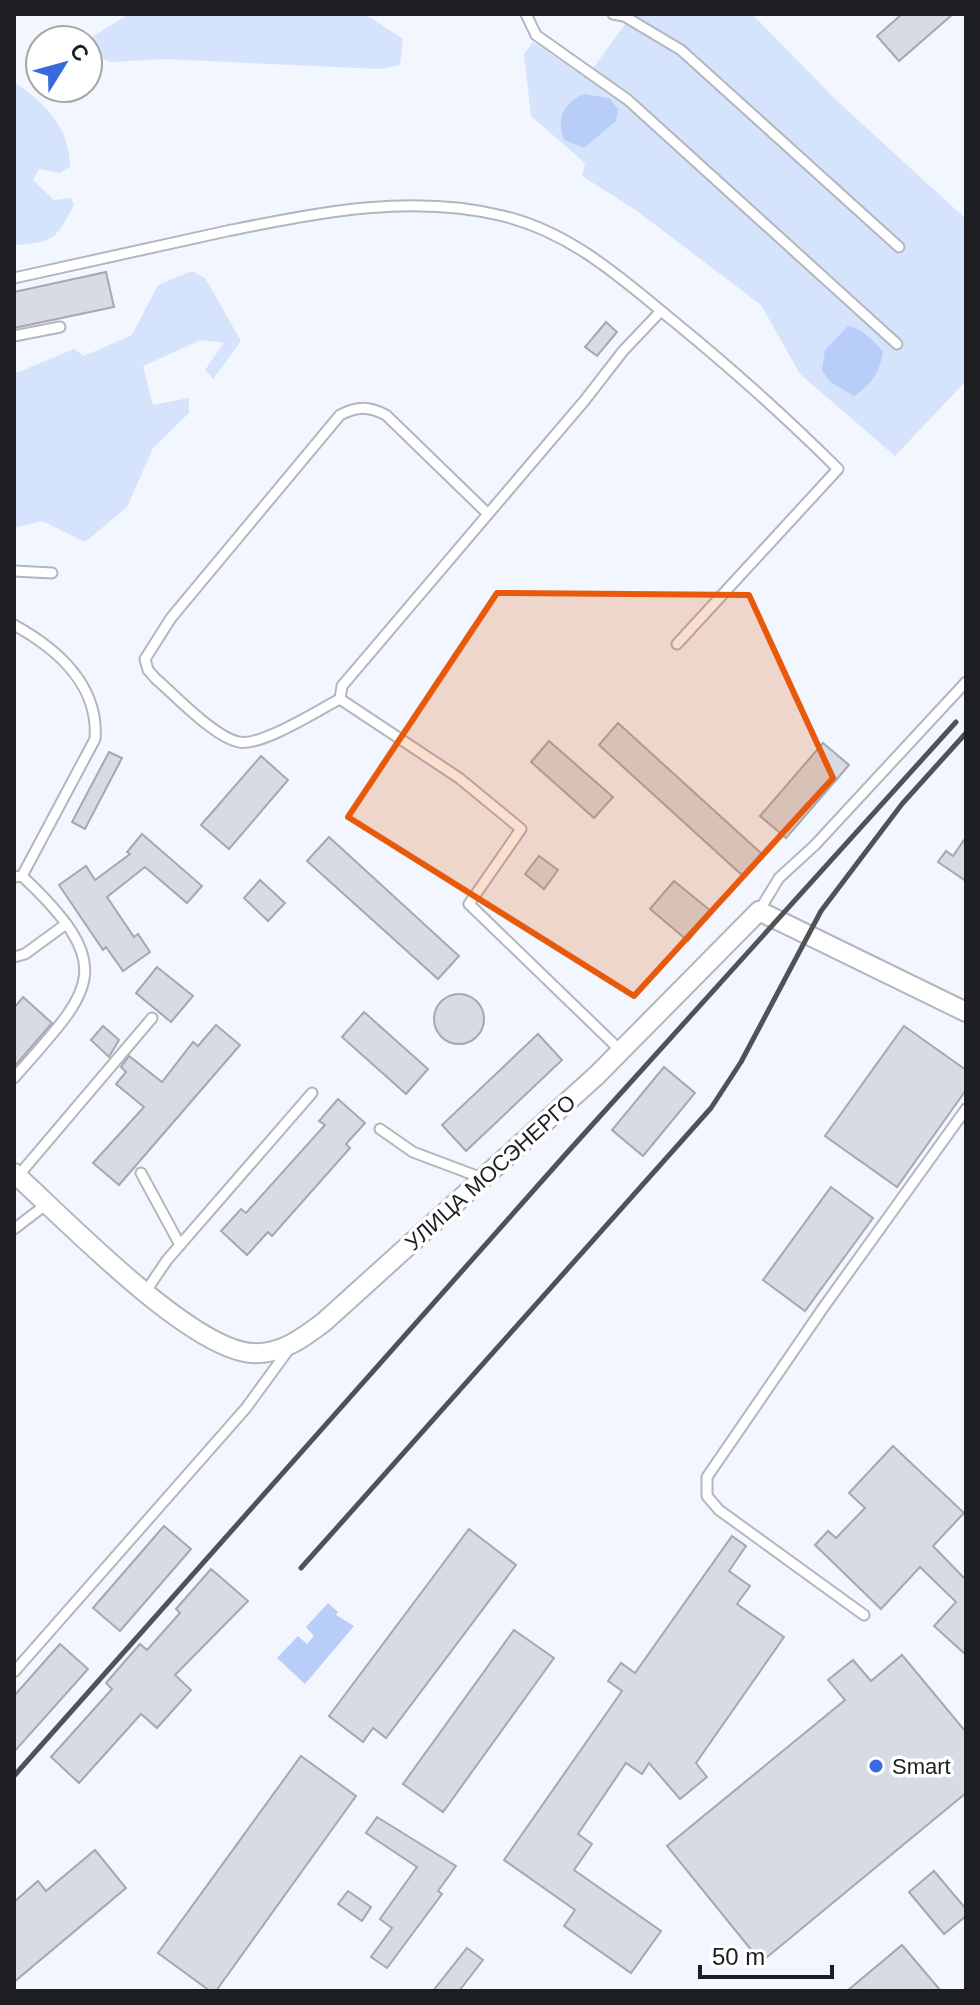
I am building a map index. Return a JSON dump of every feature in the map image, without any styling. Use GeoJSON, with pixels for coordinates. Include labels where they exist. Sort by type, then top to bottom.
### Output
{"type":"FeatureCollection","features":[{"type":"Feature","properties":{"kind":"street"},"geometry":{"type":"LineString","coordinates":[[759,911],[966,1012]]}},
{"type":"Feature","properties":{"kind":"street","name":"УЛИЦА МОСЭНЕРГО"},"geometry":{"type":"LineString","coordinates":[[16,1174],[169,1312],[214,1340],[252,1353],[291,1346],[324,1322],[621,1051],[759,911]]}},
{"type":"Feature","properties":{"kind":"lane"},"geometry":{"type":"LineString","coordinates":[[526,14],[536,35],[628,100],[897,344]]}},
{"type":"Feature","properties":{"kind":"lane"},"geometry":{"type":"LineString","coordinates":[[613,14],[624,16],[681,50],[899,247]]}},
{"type":"Feature","properties":{"kind":"lane"},"geometry":{"type":"LineString","coordinates":[[14,278],[273,222],[370,206],[436,205],[504,216],[551,234],[599,259],[767,397],[838,469],[677,644]]}},
{"type":"Feature","properties":{"kind":"lane"},"geometry":{"type":"LineString","coordinates":[[340,699],[342,686],[661,311]]}},
{"type":"Feature","properties":{"kind":"lane"},"geometry":{"type":"LineString","coordinates":[[14,336],[60,327]]}},
{"type":"Feature","properties":{"kind":"lane"},"geometry":{"type":"LineString","coordinates":[[340,699],[259,740],[242,743],[226,738],[156,679],[148,670],[145,659],[181,606],[340,415],[355,407],[371,408],[386,415],[487,513]]}},
{"type":"Feature","properties":{"kind":"lane"},"geometry":{"type":"LineString","coordinates":[[14,571],[52,573]]}},
{"type":"Feature","properties":{"kind":"lane"},"geometry":{"type":"LineString","coordinates":[[14,625],[39,639],[76,674],[90,696],[97,722],[95,739],[18,877],[52,904],[66,924],[82,955],[87,975],[83,993],[73,1011],[14,1078]]}},
{"type":"Feature","properties":{"kind":"lane"},"geometry":{"type":"LineString","coordinates":[[759,911],[779,878],[815,845],[966,682]]}},
{"type":"Feature","properties":{"kind":"lane"},"geometry":{"type":"LineString","coordinates":[[340,699],[459,778],[521,829],[469,904],[621,1051]]}},
{"type":"Feature","properties":{"kind":"lane"},"geometry":{"type":"LineString","coordinates":[[14,957],[25,954],[66,924]]}},
{"type":"Feature","properties":{"kind":"lane"},"geometry":{"type":"LineString","coordinates":[[16,1174],[152,1018]]}},
{"type":"Feature","properties":{"kind":"lane"},"geometry":{"type":"LineString","coordinates":[[146,1291],[180,1245],[312,1093]]}},
{"type":"Feature","properties":{"kind":"lane"},"geometry":{"type":"LineString","coordinates":[[864,1615],[719,1510],[707,1496],[707,1477],[823,1308],[966,1109]]}},
{"type":"Feature","properties":{"kind":"lane"},"geometry":{"type":"LineString","coordinates":[[380,1129],[413,1152],[482,1178]]}},
{"type":"Feature","properties":{"kind":"lane"},"geometry":{"type":"LineString","coordinates":[[141,1173],[180,1245]]}},
{"type":"Feature","properties":{"kind":"lane"},"geometry":{"type":"LineString","coordinates":[[14,1229],[48,1203]]}},
{"type":"Feature","properties":{"kind":"lane"},"geometry":{"type":"LineString","coordinates":[[14,1672],[246,1408],[291,1346]]}},
{"type":"Feature","properties":{"kind":"highlighted area"},"geometry":{"type":"Polygon","coordinates":[[[497,593],[749,595],[833,778],[634,996],[348,817],[497,593]]]}},
{"type":"Feature","properties":{"kind":"shaded area"},"geometry":{"type":"Polygon","coordinates":[[[129,14],[365,14],[403,39],[400,65],[380,69],[165,59],[111,62],[104,60],[104,30],[129,14]]]}},
{"type":"Feature","properties":{"kind":"shaded area"},"geometry":{"type":"Polygon","coordinates":[[[632,14],[752,14],[836,100],[966,219],[966,381],[895,456],[800,374],[761,305],[637,211],[582,176],[585,163],[531,116],[524,54],[533,42],[586,78],[632,14]]]}},
{"type":"Feature","properties":{"kind":"shaded area"},"geometry":{"type":"Polygon","coordinates":[[[14,82],[24,90],[24,104],[42,104],[54,117],[69,152],[70,167],[60,173],[39,169],[33,180],[54,200],[71,198],[74,205],[57,233],[46,241],[14,245],[14,82]]]}},
{"type":"Feature","properties":{"kind":"shaded area"},"geometry":{"type":"Polygon","coordinates":[[[192,271],[205,278],[241,341],[213,379],[205,370],[224,343],[201,340],[143,366],[153,405],[189,398],[189,413],[153,448],[127,507],[85,542],[42,521],[14,528],[14,374],[74,349],[84,356],[132,335],[158,285],[192,271]]]}},
{"type":"Feature","properties":{"kind":"water"},"geometry":{"type":"Polygon","coordinates":[[[583,94],[609,98],[618,109],[616,121],[584,148],[564,140],[561,125],[565,108],[583,94]]]}},
{"type":"Feature","properties":{"kind":"water"},"geometry":{"type":"Polygon","coordinates":[[[848,326],[863,332],[883,352],[874,377],[854,396],[830,382],[822,370],[825,350],[848,326]]]}},
{"type":"Feature","properties":{"kind":"water"},"geometry":{"type":"Polygon","coordinates":[[[328,1603],[338,1612],[336,1615],[354,1626],[305,1684],[277,1658],[298,1636],[307,1644],[314,1636],[306,1627],[328,1603]]]}},
{"type":"Feature","properties":{"kind":"building"},"geometry":{"type":"Polygon","coordinates":[[[902,14],[953,14],[899,61],[877,36],[902,14]]]}},
{"type":"Feature","properties":{"kind":"building"},"geometry":{"type":"Polygon","coordinates":[[[106,272],[114,307],[14,328],[14,292],[106,272]]]}},
{"type":"Feature","properties":{"kind":"building"},"geometry":{"type":"Polygon","coordinates":[[[606,322],[617,332],[597,356],[585,347],[606,322]]]}},
{"type":"Feature","properties":{"kind":"building"},"geometry":{"type":"Polygon","coordinates":[[[618,723],[763,855],[743,876],[599,745],[618,723]]]}},
{"type":"Feature","properties":{"kind":"building"},"geometry":{"type":"Polygon","coordinates":[[[549,741],[613,797],[594,818],[531,762],[549,741]]]}},
{"type":"Feature","properties":{"kind":"building"},"geometry":{"type":"Polygon","coordinates":[[[823,743],[849,765],[786,838],[760,816],[823,743]]]}},
{"type":"Feature","properties":{"kind":"building"},"geometry":{"type":"Polygon","coordinates":[[[109,752],[122,758],[85,829],[72,822],[109,752]]]}},
{"type":"Feature","properties":{"kind":"building"},"geometry":{"type":"Polygon","coordinates":[[[261,756],[288,780],[229,849],[201,825],[261,756]]]}},
{"type":"Feature","properties":{"kind":"building"},"geometry":{"type":"Polygon","coordinates":[[[142,834],[202,886],[187,903],[145,867],[107,897],[134,937],[138,934],[150,952],[123,971],[106,947],[103,950],[59,885],[86,866],[95,880],[130,854],[127,852],[142,834]]]}},
{"type":"Feature","properties":{"kind":"building"},"geometry":{"type":"Polygon","coordinates":[[[329,837],[459,956],[438,979],[307,861],[329,837]]]}},
{"type":"Feature","properties":{"kind":"building"},"geometry":{"type":"Polygon","coordinates":[[[966,837],[966,881],[938,862],[946,851],[953,856],[966,837]]]}},
{"type":"Feature","properties":{"kind":"building"},"geometry":{"type":"Polygon","coordinates":[[[539,856],[558,870],[544,889],[525,874],[539,856]]]}},
{"type":"Feature","properties":{"kind":"building"},"geometry":{"type":"Polygon","coordinates":[[[260,880],[285,903],[268,921],[244,898],[260,880]]]}},
{"type":"Feature","properties":{"kind":"building"},"geometry":{"type":"Polygon","coordinates":[[[674,881],[712,912],[688,941],[650,909],[674,881]]]}},
{"type":"Feature","properties":{"kind":"building"},"geometry":{"type":"Polygon","coordinates":[[[157,967],[193,996],[171,1022],[136,993],[157,967]]]}},
{"type":"Feature","properties":{"kind":"building"},"geometry":{"type":"Polygon","coordinates":[[[459,994],[476,1002],[484,1019],[476,1036],[459,1044],[442,1036],[434,1019],[442,1002],[459,994]]]}},
{"type":"Feature","properties":{"kind":"building"},"geometry":{"type":"Polygon","coordinates":[[[23,997],[52,1023],[14,1067],[14,1008],[23,997]]]}},
{"type":"Feature","properties":{"kind":"building"},"geometry":{"type":"Polygon","coordinates":[[[364,1012],[428,1069],[406,1094],[342,1037],[364,1012]]]}},
{"type":"Feature","properties":{"kind":"building"},"geometry":{"type":"Polygon","coordinates":[[[216,1025],[240,1045],[119,1185],[93,1163],[144,1107],[116,1084],[126,1072],[121,1067],[129,1056],[162,1082],[193,1042],[198,1046],[216,1025]]]}},
{"type":"Feature","properties":{"kind":"building"},"geometry":{"type":"Polygon","coordinates":[[[103,1026],[119,1040],[109,1057],[91,1040],[103,1026]]]}},
{"type":"Feature","properties":{"kind":"building"},"geometry":{"type":"Polygon","coordinates":[[[904,1026],[966,1070],[966,1090],[897,1187],[825,1136],[904,1026]]]}},
{"type":"Feature","properties":{"kind":"building"},"geometry":{"type":"Polygon","coordinates":[[[538,1034],[562,1060],[466,1151],[442,1125],[538,1034]]]}},
{"type":"Feature","properties":{"kind":"building"},"geometry":{"type":"Polygon","coordinates":[[[664,1067],[695,1093],[643,1156],[612,1130],[664,1067]]]}},
{"type":"Feature","properties":{"kind":"building"},"geometry":{"type":"Polygon","coordinates":[[[338,1099],[365,1123],[346,1144],[350,1148],[272,1236],[268,1232],[247,1255],[221,1231],[241,1209],[246,1213],[325,1125],[319,1121],[338,1099]]]}},
{"type":"Feature","properties":{"kind":"building"},"geometry":{"type":"Polygon","coordinates":[[[831,1187],[873,1218],[805,1311],[763,1280],[831,1187]]]}},
{"type":"Feature","properties":{"kind":"building"},"geometry":{"type":"Polygon","coordinates":[[[893,1446],[964,1513],[933,1546],[966,1580],[966,1655],[934,1626],[956,1602],[920,1567],[881,1609],[815,1545],[828,1531],[836,1538],[865,1508],[849,1493],[893,1446]]]}},
{"type":"Feature","properties":{"kind":"building"},"geometry":{"type":"Polygon","coordinates":[[[164,1526],[191,1549],[120,1631],[93,1608],[164,1526]]]}},
{"type":"Feature","properties":{"kind":"building"},"geometry":{"type":"Polygon","coordinates":[[[469,1529],[516,1565],[386,1738],[373,1728],[363,1742],[329,1716],[469,1529]]]}},
{"type":"Feature","properties":{"kind":"building"},"geometry":{"type":"Polygon","coordinates":[[[732,1536],[746,1546],[729,1571],[750,1586],[737,1604],[784,1637],[696,1763],[707,1777],[680,1799],[649,1763],[642,1774],[626,1763],[578,1834],[592,1844],[574,1870],[661,1931],[631,1973],[564,1926],[575,1910],[504,1860],[622,1691],[608,1681],[621,1663],[635,1673],[732,1536]]]}},
{"type":"Feature","properties":{"kind":"building"},"geometry":{"type":"Polygon","coordinates":[[[211,1569],[248,1601],[175,1675],[191,1690],[157,1728],[141,1714],[79,1783],[51,1757],[112,1689],[106,1683],[140,1644],[147,1650],[180,1613],[176,1609],[211,1569]]]}},
{"type":"Feature","properties":{"kind":"building"},"geometry":{"type":"Polygon","coordinates":[[[514,1630],[554,1658],[443,1812],[403,1784],[514,1630]]]}},
{"type":"Feature","properties":{"kind":"building"},"geometry":{"type":"Polygon","coordinates":[[[60,1644],[88,1669],[14,1752],[14,1696],[60,1644]]]}},
{"type":"Feature","properties":{"kind":"building"},"geometry":{"type":"Polygon","coordinates":[[[902,1655],[966,1732],[966,1793],[761,1962],[667,1846],[845,1700],[828,1680],[853,1660],[871,1681],[902,1655]]]}},
{"type":"Feature","properties":{"kind":"building"},"geometry":{"type":"Polygon","coordinates":[[[301,1756],[356,1796],[216,1991],[210,1991],[158,1953],[301,1756]]]}},
{"type":"Feature","properties":{"kind":"building"},"geometry":{"type":"Polygon","coordinates":[[[377,1817],[456,1866],[438,1891],[442,1894],[387,1968],[371,1957],[392,1928],[380,1919],[417,1867],[366,1833],[377,1817]]]}},
{"type":"Feature","properties":{"kind":"building"},"geometry":{"type":"Polygon","coordinates":[[[95,1850],[126,1888],[14,1982],[14,1902],[38,1881],[46,1891],[95,1850]]]}},
{"type":"Feature","properties":{"kind":"building"},"geometry":{"type":"Polygon","coordinates":[[[934,1871],[966,1909],[966,1916],[944,1934],[909,1892],[934,1871]]]}},
{"type":"Feature","properties":{"kind":"building"},"geometry":{"type":"Polygon","coordinates":[[[348,1891],[371,1907],[362,1921],[338,1904],[348,1891]]]}},
{"type":"Feature","properties":{"kind":"building"},"geometry":{"type":"Polygon","coordinates":[[[902,1945],[941,1991],[847,1991],[902,1945]]]}},
{"type":"Feature","properties":{"kind":"building"},"geometry":{"type":"Polygon","coordinates":[[[467,1948],[483,1960],[459,1991],[433,1991],[467,1948]]]}},
{"type":"Feature","properties":{"kind":"railway"},"geometry":{"type":"LineString","coordinates":[[14,1776],[565,1155],[956,722]]}},
{"type":"Feature","properties":{"kind":"railway"},"geometry":{"type":"LineString","coordinates":[[301,1568],[711,1108],[741,1062],[821,911],[902,804],[966,733]]}},
{"type":"Feature","properties":{"kind":"place","name":"Smart"},"geometry":{"type":"Point","coordinates":[876,1766]}}]}
